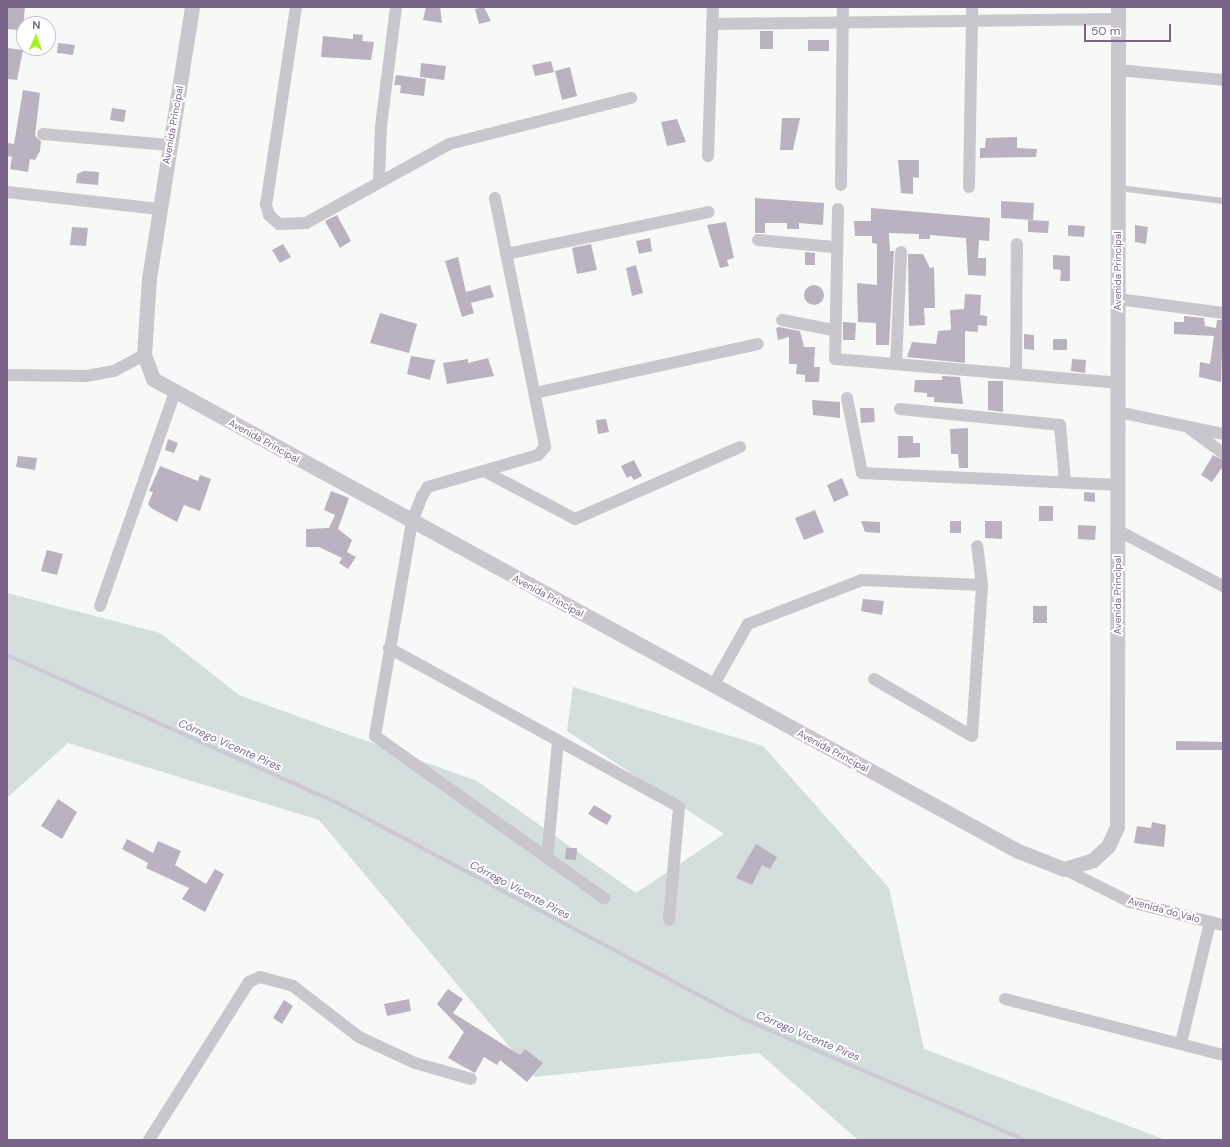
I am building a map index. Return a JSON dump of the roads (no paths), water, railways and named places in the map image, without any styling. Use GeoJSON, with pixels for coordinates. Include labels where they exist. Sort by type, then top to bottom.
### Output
{"type":"FeatureCollection","features":[{"type":"Feature","properties":{"kind":"street","name":"Avenida Principal"},"geometry":{"type":"LineString","coordinates":[[192,7],[149,278],[144,355],[153,379],[412,522],[1018,851],[1064,869],[1093,860],[1108,846],[1117,827],[1119,531],[1119,13]]}},
{"type":"Feature","properties":{"kind":"street"},"geometry":{"type":"LineString","coordinates":[[296,7],[295,34],[266,205],[269,215],[279,224],[306,223],[379,179],[449,144],[631,98]]}},
{"type":"Feature","properties":{"kind":"street"},"geometry":{"type":"LineString","coordinates":[[379,179],[381,126],[396,7]]}},
{"type":"Feature","properties":{"kind":"street"},"geometry":{"type":"LineString","coordinates":[[708,156],[713,7]]}},
{"type":"Feature","properties":{"kind":"street"},"geometry":{"type":"LineString","coordinates":[[841,185],[843,7]]}},
{"type":"Feature","properties":{"kind":"street"},"geometry":{"type":"LineString","coordinates":[[969,187],[972,7]]}},
{"type":"Feature","properties":{"kind":"street"},"geometry":{"type":"LineString","coordinates":[[712,24],[972,21],[1119,13]]}},
{"type":"Feature","properties":{"kind":"street"},"geometry":{"type":"LineString","coordinates":[[1118,70],[1223,80]]}},
{"type":"Feature","properties":{"kind":"street"},"geometry":{"type":"LineString","coordinates":[[43,134],[169,145]]}},
{"type":"Feature","properties":{"kind":"street"},"geometry":{"type":"LineString","coordinates":[[7,192],[159,209]]}},
{"type":"Feature","properties":{"kind":"street"},"geometry":{"type":"LineString","coordinates":[[495,198],[545,447],[538,455],[428,487],[412,522],[375,728],[379,742],[604,898]]}},
{"type":"Feature","properties":{"kind":"street"},"geometry":{"type":"LineString","coordinates":[[838,210],[834,247],[833,330],[835,359],[1118,383]]}},
{"type":"Feature","properties":{"kind":"street"},"geometry":{"type":"LineString","coordinates":[[506,254],[709,212]]}},
{"type":"Feature","properties":{"kind":"street"},"geometry":{"type":"LineString","coordinates":[[758,240],[834,247]]}},
{"type":"Feature","properties":{"kind":"street"},"geometry":{"type":"LineString","coordinates":[[1016,374],[1017,244]]}},
{"type":"Feature","properties":{"kind":"street"},"geometry":{"type":"LineString","coordinates":[[896,364],[901,252]]}},
{"type":"Feature","properties":{"kind":"street"},"geometry":{"type":"LineString","coordinates":[[1118,299],[1223,313]]}},
{"type":"Feature","properties":{"kind":"street"},"geometry":{"type":"LineString","coordinates":[[782,320],[833,330]]}},
{"type":"Feature","properties":{"kind":"street"},"geometry":{"type":"LineString","coordinates":[[535,393],[758,344]]}},
{"type":"Feature","properties":{"kind":"street"},"geometry":{"type":"LineString","coordinates":[[7,375],[86,376],[114,371],[144,355]]}},
{"type":"Feature","properties":{"kind":"street"},"geometry":{"type":"LineString","coordinates":[[100,606],[175,392]]}},
{"type":"Feature","properties":{"kind":"street"},"geometry":{"type":"LineString","coordinates":[[847,398],[862,473],[1119,485]]}},
{"type":"Feature","properties":{"kind":"street"},"geometry":{"type":"LineString","coordinates":[[900,409],[1060,425],[1065,482]]}},
{"type":"Feature","properties":{"kind":"street"},"geometry":{"type":"LineString","coordinates":[[1118,412],[1223,434]]}},
{"type":"Feature","properties":{"kind":"street"},"geometry":{"type":"LineString","coordinates":[[1185,426],[1223,453]]}},
{"type":"Feature","properties":{"kind":"street"},"geometry":{"type":"LineString","coordinates":[[484,471],[575,519],[740,447]]}},
{"type":"Feature","properties":{"kind":"street"},"geometry":{"type":"LineString","coordinates":[[1119,531],[1223,586]]}},
{"type":"Feature","properties":{"kind":"street"},"geometry":{"type":"LineString","coordinates":[[874,679],[972,736],[982,585],[976,546]]}},
{"type":"Feature","properties":{"kind":"street"},"geometry":{"type":"LineString","coordinates":[[713,686],[748,624],[862,580],[982,585]]}},
{"type":"Feature","properties":{"kind":"street"},"geometry":{"type":"LineString","coordinates":[[389,648],[679,807],[669,920]]}},
{"type":"Feature","properties":{"kind":"street"},"geometry":{"type":"LineString","coordinates":[[548,858],[558,741]]}},
{"type":"Feature","properties":{"kind":"street","name":"Avenida do Valo"},"geometry":{"type":"LineString","coordinates":[[1064,869],[1130,902],[1223,925]]}},
{"type":"Feature","properties":{"kind":"street"},"geometry":{"type":"LineString","coordinates":[[1181,1043],[1210,922]]}},
{"type":"Feature","properties":{"kind":"street"},"geometry":{"type":"LineString","coordinates":[[149,1140],[249,982],[260,977],[293,986],[359,1037],[415,1063],[471,1079]]}},
{"type":"Feature","properties":{"kind":"street"},"geometry":{"type":"LineString","coordinates":[[1005,999],[1223,1055]]}},
{"type":"Feature","properties":{"kind":"lane"},"geometry":{"type":"LineString","coordinates":[[1119,188],[1223,201]]}},
{"type":"Feature","properties":{"kind":"waterway","name":"Córrego Vicente Pires"},"geometry":{"type":"LineString","coordinates":[[7,655],[338,803],[744,1019],[1025,1140]]}}]}
